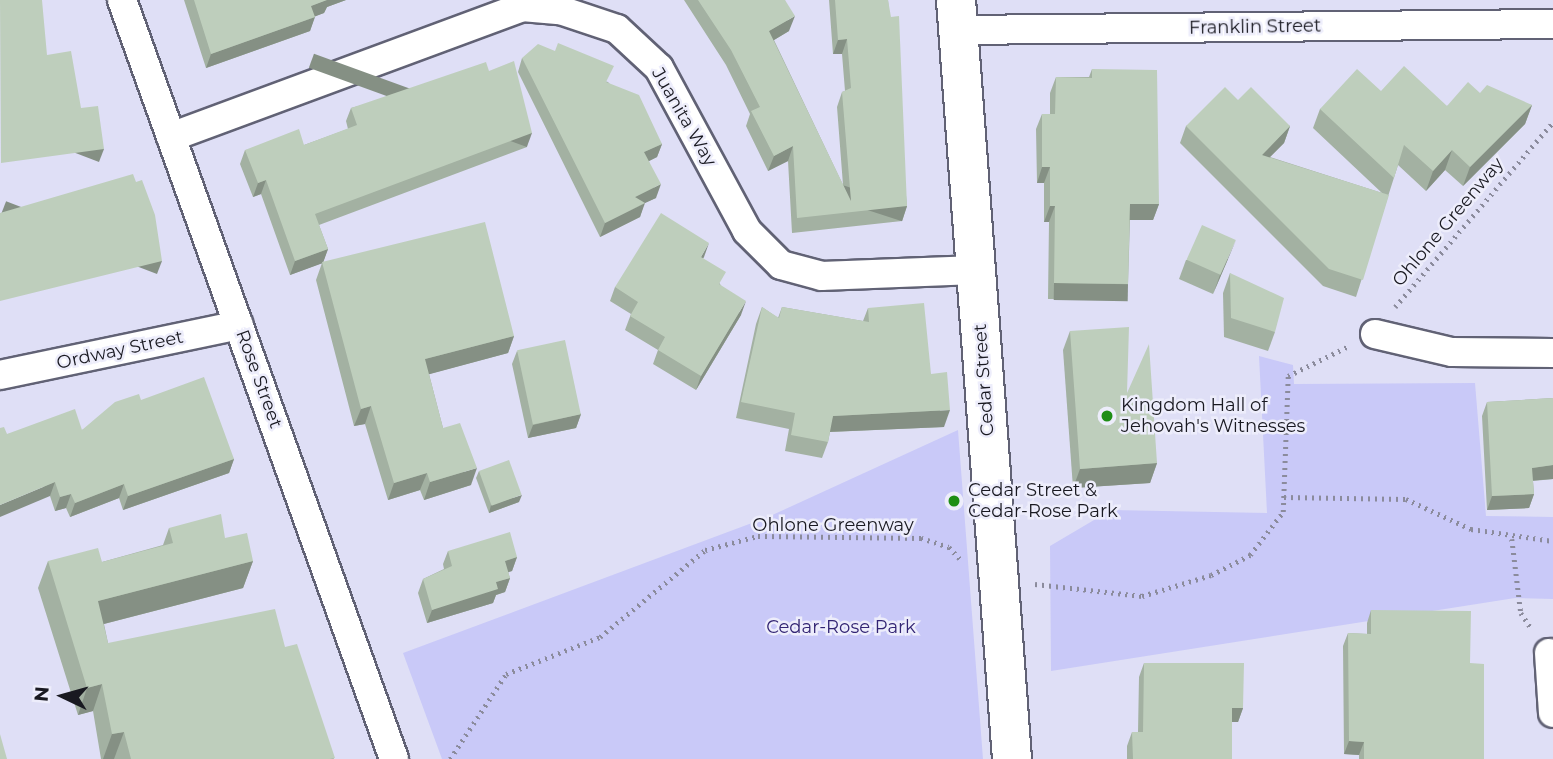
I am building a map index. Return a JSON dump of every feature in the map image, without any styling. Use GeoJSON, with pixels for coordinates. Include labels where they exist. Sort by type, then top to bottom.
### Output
{"type":"FeatureCollection","features":[{"type":"Feature","properties":{"kind":"street","name":"Rose Street"},"geometry":{"type":"LineString","coordinates":[[122,0],[394,759]]}},
{"type":"Feature","properties":{"kind":"street","name":"Juanita Way"},"geometry":{"type":"LineString","coordinates":[[171,136],[520,3],[560,10],[617,29],[659,68],[747,230],[781,265],[822,276],[975,270]]}},
{"type":"Feature","properties":{"kind":"street","name":"Cedar Street"},"geometry":{"type":"LineString","coordinates":[[957,15],[1012,759]]}},
{"type":"Feature","properties":{"kind":"street","name":"Franklin Street"},"geometry":{"type":"LineString","coordinates":[[957,15],[1553,24]]}},
{"type":"Feature","properties":{"kind":"street","name":"Ordway Street"},"geometry":{"type":"LineString","coordinates":[[0,375],[239,325]]}},
{"type":"Feature","properties":{"kind":"street"},"geometry":{"type":"LineString","coordinates":[[1375,334],[1452,352],[1553,353]]}},
{"type":"Feature","properties":{"kind":"street"},"geometry":{"type":"LineString","coordinates":[[1549,653],[1553,713]]}},
{"type":"Feature","properties":{"kind":"path","name":"Ohlone Greenway"},"geometry":{"type":"LineString","coordinates":[[1032,584],[1142,596],[1211,575],[1266,543],[1284,497],[1288,376],[1375,334],[1431,258],[1553,122]]}},
{"type":"Feature","properties":{"kind":"path"},"geometry":{"type":"LineString","coordinates":[[1284,497],[1406,499],[1471,529],[1512,539],[1553,541]]}},
{"type":"Feature","properties":{"kind":"path","name":"Ohlone Greenway"},"geometry":{"type":"LineString","coordinates":[[450,759],[506,674],[600,637],[705,550],[758,536],[921,538],[949,547],[959,559]]}},
{"type":"Feature","properties":{"kind":"path"},"geometry":{"type":"LineString","coordinates":[[1512,539],[1521,613],[1549,653]]}},
{"type":"Feature","properties":{"kind":"green space"},"geometry":{"type":"Polygon","coordinates":[[[1259,356],[1293,365],[1294,384],[1475,383],[1486,516],[1553,517],[1553,599],[1515,598],[1051,671],[1050,546],[1111,510],[1267,513],[1259,356]]]}},
{"type":"Feature","properties":{"kind":"green space","name":"Cedar-Rose Park"},"geometry":{"type":"Polygon","coordinates":[[[958,430],[983,759],[442,759],[403,653],[768,517],[958,430]]]}},
{"type":"Feature","properties":{"kind":"building"},"geometry":{"type":"Polygon","coordinates":[[[0,0],[42,0],[47,55],[71,51],[81,108],[98,106],[104,149],[1,163],[0,0]]]}},
{"type":"Feature","properties":{"kind":"building"},"geometry":{"type":"Polygon","coordinates":[[[194,0],[327,0],[311,6],[315,17],[211,54],[194,0]]]}},
{"type":"Feature","properties":{"kind":"building"},"geometry":{"type":"Polygon","coordinates":[[[698,0],[785,0],[795,16],[769,31],[851,201],[842,92],[851,88],[847,39],[838,40],[835,0],[888,0],[891,17],[899,16],[907,206],[797,218],[793,146],[774,156],[751,111],[760,107],[731,50],[698,0]]]}},
{"type":"Feature","properties":{"kind":"building"},"geometry":{"type":"Polygon","coordinates":[[[558,43],[614,66],[606,82],[639,95],[662,144],[644,152],[661,184],[635,197],[645,203],[605,223],[522,58],[538,44],[555,51],[558,43]]]}},
{"type":"Feature","properties":{"kind":"building"},"geometry":{"type":"Polygon","coordinates":[[[514,61],[532,133],[315,214],[328,249],[295,261],[266,180],[258,183],[245,150],[299,129],[304,145],[357,125],[351,108],[486,62],[489,71],[514,61]]]}},
{"type":"Feature","properties":{"kind":"building"},"geometry":{"type":"Polygon","coordinates":[[[1404,66],[1447,106],[1468,82],[1480,93],[1487,85],[1532,105],[1470,167],[1452,150],[1433,171],[1404,145],[1394,178],[1320,109],[1357,69],[1381,91],[1404,66]]]}},
{"type":"Feature","properties":{"kind":"building"},"geometry":{"type":"Polygon","coordinates":[[[1092,69],[1157,70],[1159,204],[1130,204],[1128,284],[1054,283],[1055,206],[1050,206],[1050,167],[1042,167],[1042,114],[1055,114],[1056,77],[1092,78],[1092,69]]]}},
{"type":"Feature","properties":{"kind":"building"},"geometry":{"type":"Polygon","coordinates":[[[1225,87],[1238,100],[1251,87],[1290,126],[1262,155],[1389,195],[1363,280],[1329,269],[1186,126],[1225,87]]]}},
{"type":"Feature","properties":{"kind":"building"},"geometry":{"type":"Polygon","coordinates":[[[133,174],[136,182],[142,180],[155,215],[162,261],[0,301],[0,213],[133,174]]]}},
{"type":"Feature","properties":{"kind":"building"},"geometry":{"type":"Polygon","coordinates":[[[661,213],[709,243],[701,257],[726,272],[719,284],[746,301],[701,376],[658,350],[665,337],[630,316],[638,302],[615,287],[661,213]]]}},
{"type":"Feature","properties":{"kind":"building"},"geometry":{"type":"Polygon","coordinates":[[[485,222],[514,336],[425,359],[443,428],[460,423],[477,468],[430,482],[427,473],[394,483],[371,406],[361,409],[322,262],[485,222]]]}},
{"type":"Feature","properties":{"kind":"building"},"geometry":{"type":"Polygon","coordinates":[[[1202,225],[1236,240],[1220,275],[1187,260],[1202,225]]]}},
{"type":"Feature","properties":{"kind":"building"},"geometry":{"type":"Polygon","coordinates":[[[1230,273],[1284,298],[1275,332],[1231,318],[1230,273]]]}},
{"type":"Feature","properties":{"kind":"building"},"geometry":{"type":"Polygon","coordinates":[[[924,303],[931,374],[947,372],[950,410],[833,416],[828,442],[791,435],[795,413],[741,402],[762,307],[779,318],[782,307],[869,322],[868,308],[924,303]]]}},
{"type":"Feature","properties":{"kind":"building","name":"Kingdom Hall of Jehovah's Witnesses"},"geometry":{"type":"Polygon","coordinates":[[[1129,327],[1127,393],[1149,344],[1157,463],[1080,469],[1070,331],[1129,327]]]}},
{"type":"Feature","properties":{"kind":"building"},"geometry":{"type":"Polygon","coordinates":[[[565,340],[581,414],[533,425],[517,350],[565,340]]]}},
{"type":"Feature","properties":{"kind":"building"},"geometry":{"type":"Polygon","coordinates":[[[204,377],[234,459],[128,496],[124,484],[75,503],[71,494],[60,497],[55,482],[0,505],[0,428],[4,427],[7,434],[75,409],[82,430],[115,402],[139,394],[141,400],[204,377]]]}},
{"type":"Feature","properties":{"kind":"building"},"geometry":{"type":"Polygon","coordinates":[[[1553,398],[1553,465],[1532,468],[1534,494],[1492,496],[1487,402],[1553,398]]]}},
{"type":"Feature","properties":{"kind":"building"},"geometry":{"type":"Polygon","coordinates":[[[509,460],[522,495],[492,506],[479,471],[509,460]]]}},
{"type":"Feature","properties":{"kind":"building"},"geometry":{"type":"Polygon","coordinates":[[[221,514],[225,538],[247,533],[253,561],[98,601],[108,643],[275,609],[285,647],[297,644],[335,758],[131,759],[124,732],[112,734],[102,684],[87,688],[48,561],[98,548],[102,562],[173,543],[169,528],[221,514]]]}},
{"type":"Feature","properties":{"kind":"building"},"geometry":{"type":"Polygon","coordinates":[[[510,532],[517,557],[505,561],[510,578],[496,582],[498,589],[432,610],[423,579],[452,566],[448,551],[510,532]]]}},
{"type":"Feature","properties":{"kind":"building"},"geometry":{"type":"Polygon","coordinates":[[[1371,610],[1471,611],[1470,663],[1484,664],[1484,759],[1364,759],[1364,742],[1349,741],[1348,633],[1371,634],[1371,610]]]}},
{"type":"Feature","properties":{"kind":"building"},"geometry":{"type":"Polygon","coordinates":[[[1144,663],[1244,663],[1243,708],[1232,708],[1232,759],[1133,759],[1132,732],[1143,732],[1144,663]]]}},
{"type":"Feature","properties":{"kind":"building"},"geometry":{"type":"Polygon","coordinates":[[[0,734],[7,759],[0,759],[0,734]]]}},
{"type":"Feature","properties":{"kind":"place","name":"Kingdom Hall of Jehovah's Witnesses"},"geometry":{"type":"Point","coordinates":[1107,416]}},
{"type":"Feature","properties":{"kind":"place","name":"Cedar Street & Cedar-Rose Park"},"geometry":{"type":"Point","coordinates":[954,501]}}]}
